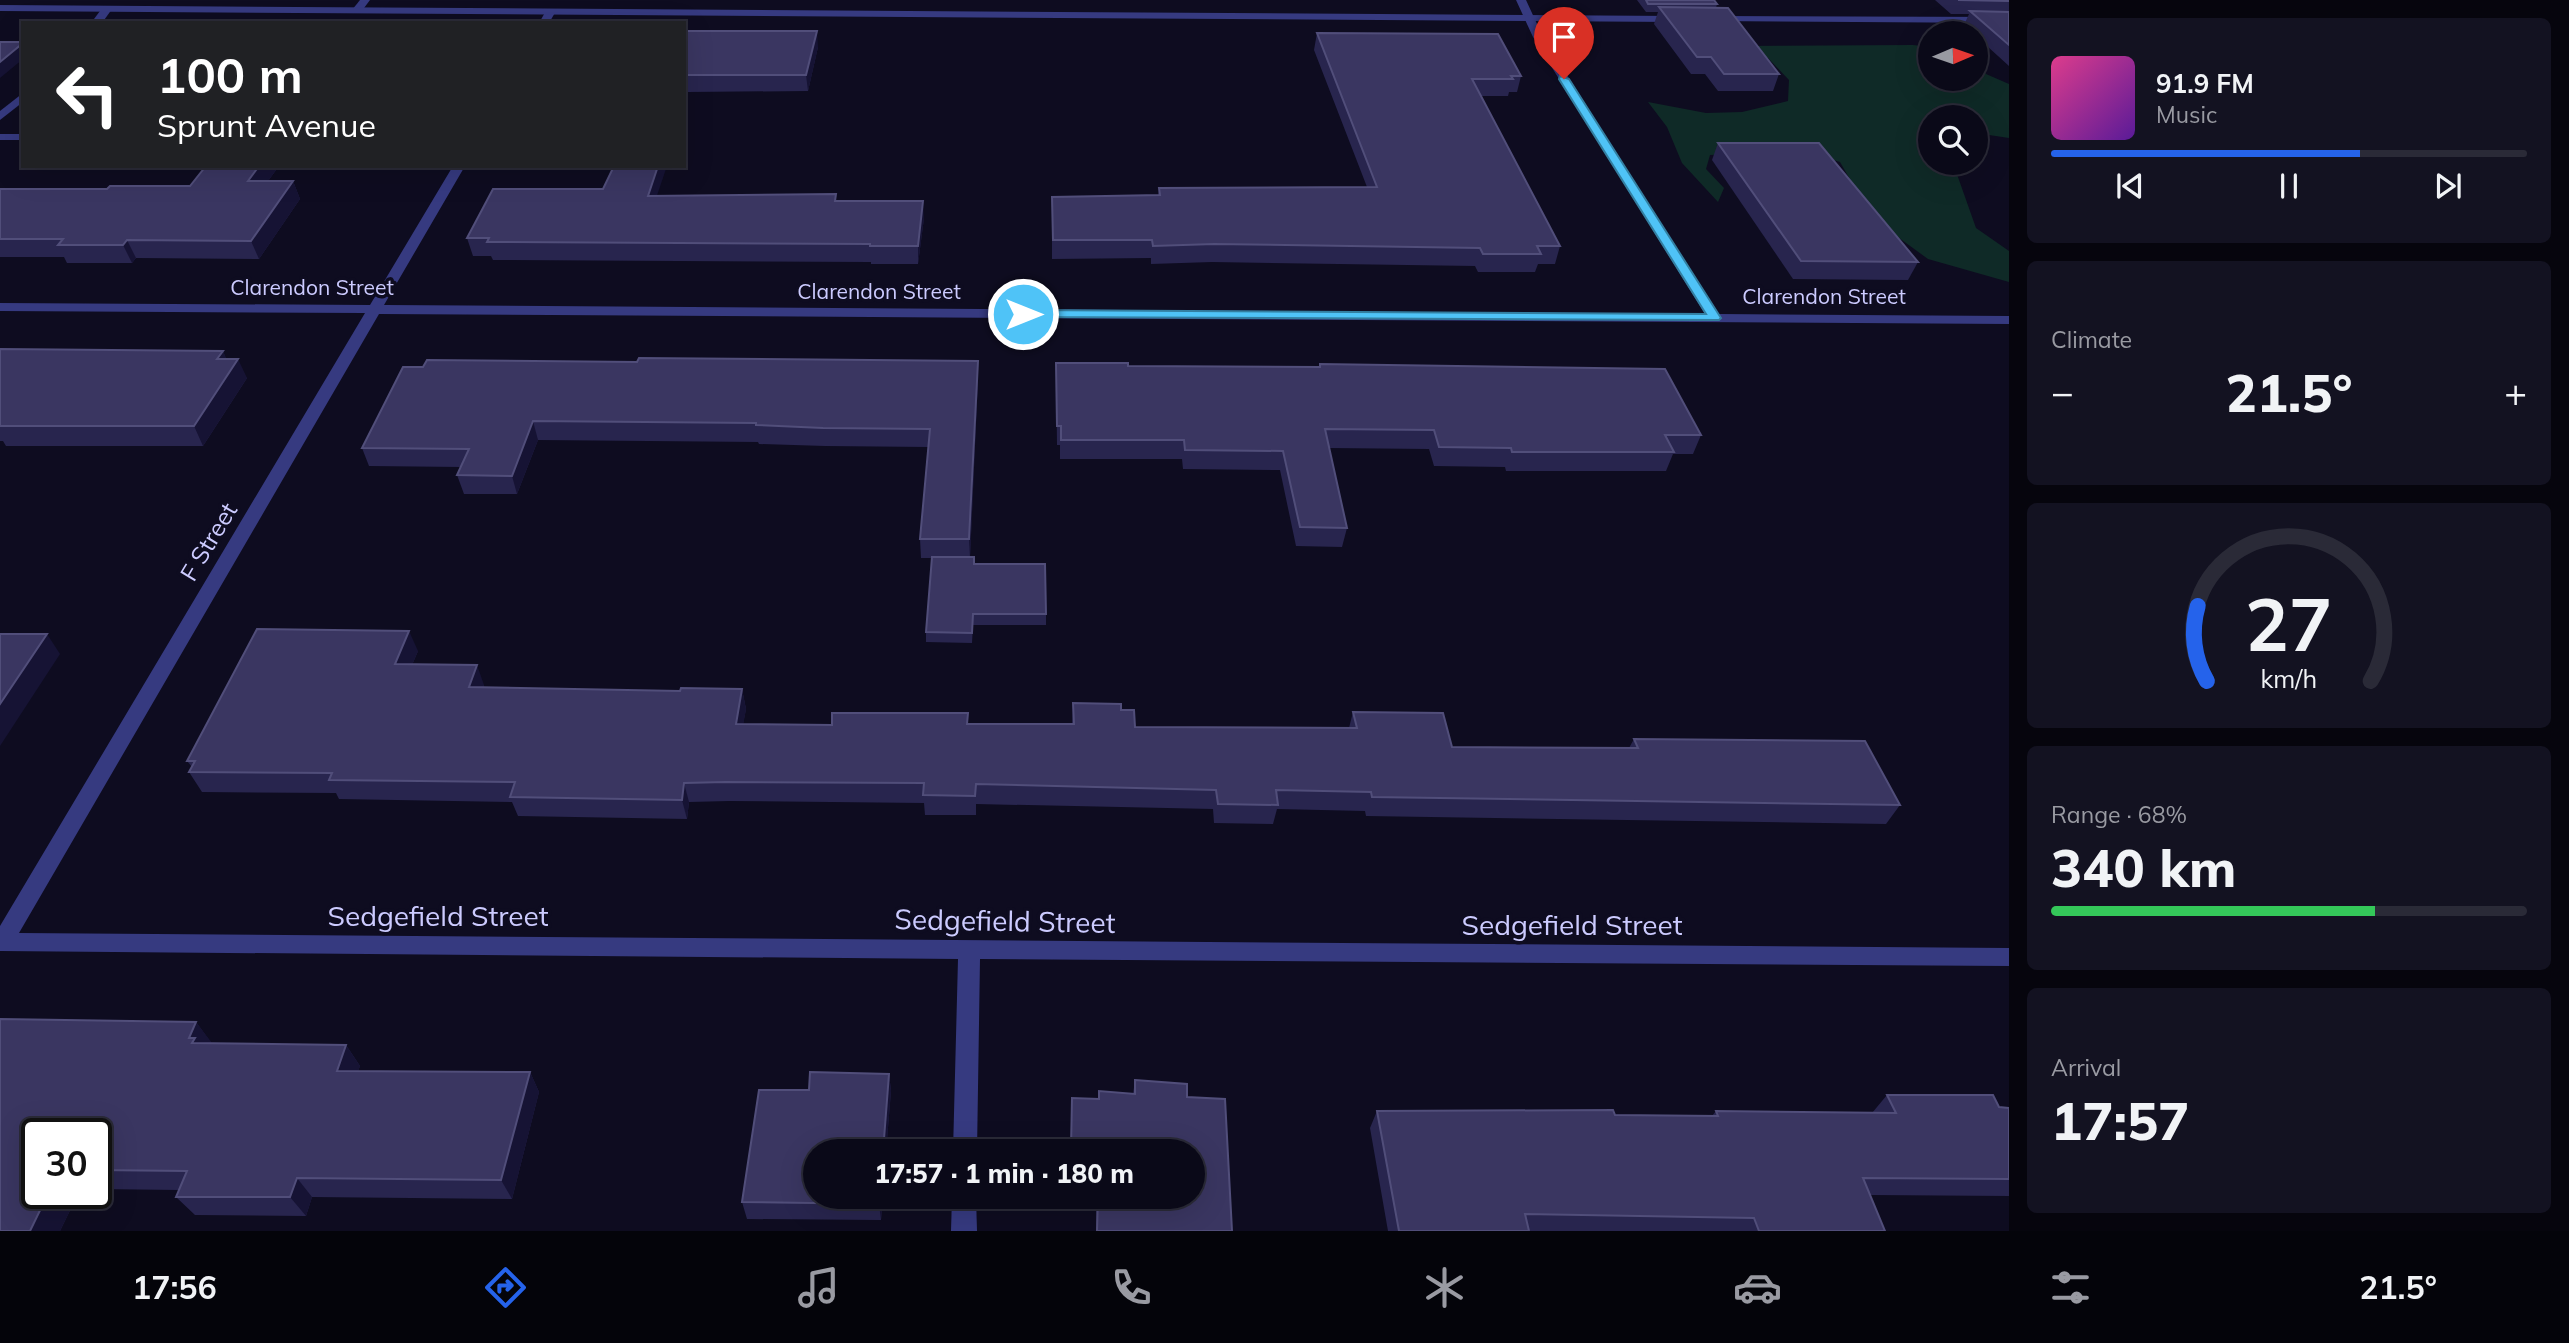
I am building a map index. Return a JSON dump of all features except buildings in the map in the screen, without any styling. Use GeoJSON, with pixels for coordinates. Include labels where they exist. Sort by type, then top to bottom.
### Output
{"type":"FeatureCollection","features":[{"type":"Feature","properties":{"kind":"street"},"geometry":{"type":"LineString","coordinates":[[357,10],[366,0]]}},
{"type":"Feature","properties":{"kind":"street"},"geometry":{"type":"LineString","coordinates":[[1521,0],[1528,19],[1714,318]]}},
{"type":"Feature","properties":{"kind":"street"},"geometry":{"type":"LineString","coordinates":[[0,8],[1688,19]]}},
{"type":"Feature","properties":{"kind":"street"},"geometry":{"type":"LineString","coordinates":[[98,21],[107,9]]}},
{"type":"Feature","properties":{"kind":"street"},"geometry":{"type":"LineString","coordinates":[[545,21],[551,11]]}},
{"type":"Feature","properties":{"kind":"street"},"geometry":{"type":"LineString","coordinates":[[1701,19],[2009,20]]}},
{"type":"Feature","properties":{"kind":"street"},"geometry":{"type":"LineString","coordinates":[[0,117],[21,98]]}},
{"type":"Feature","properties":{"kind":"street"},"geometry":{"type":"LineString","coordinates":[[0,137],[21,137]]}},
{"type":"Feature","properties":{"kind":"street","name":"F Street"},"geometry":{"type":"LineString","coordinates":[[1,942],[458,168]]}},
{"type":"Feature","properties":{"kind":"street","name":"Clarendon Street"},"geometry":{"type":"LineString","coordinates":[[0,307],[2009,320]]}},
{"type":"Feature","properties":{"kind":"street","name":"Sedgefield Street"},"geometry":{"type":"LineString","coordinates":[[1,942],[2009,957]]}},
{"type":"Feature","properties":{"kind":"street"},"geometry":{"type":"LineString","coordinates":[[965,1139],[969,950]]}},
{"type":"Feature","properties":{"kind":"street"},"geometry":{"type":"LineString","coordinates":[[964,1209],[964,1231]]}},
{"type":"Feature","properties":{"kind":"green space"},"geometry":{"type":"Polygon","coordinates":[[[1739,46],[1918,46],[1918,91],[1988,91],[1988,75],[2009,84],[2009,138],[1988,135],[1988,105],[1918,105],[1918,175],[1957,175],[1976,228],[2009,251],[2009,282],[1928,259],[1873,219],[1840,162],[1806,152],[1710,155],[1706,169],[1724,188],[1718,202],[1682,163],[1667,127],[1648,102],[1706,113],[1742,112],[1788,101],[1789,80],[1768,58],[1739,46]]]}},
{"type":"Feature","properties":{"kind":"route"},"geometry":{"type":"LineString","coordinates":[[1023,314],[1714,318],[1564,79]]}}]}
